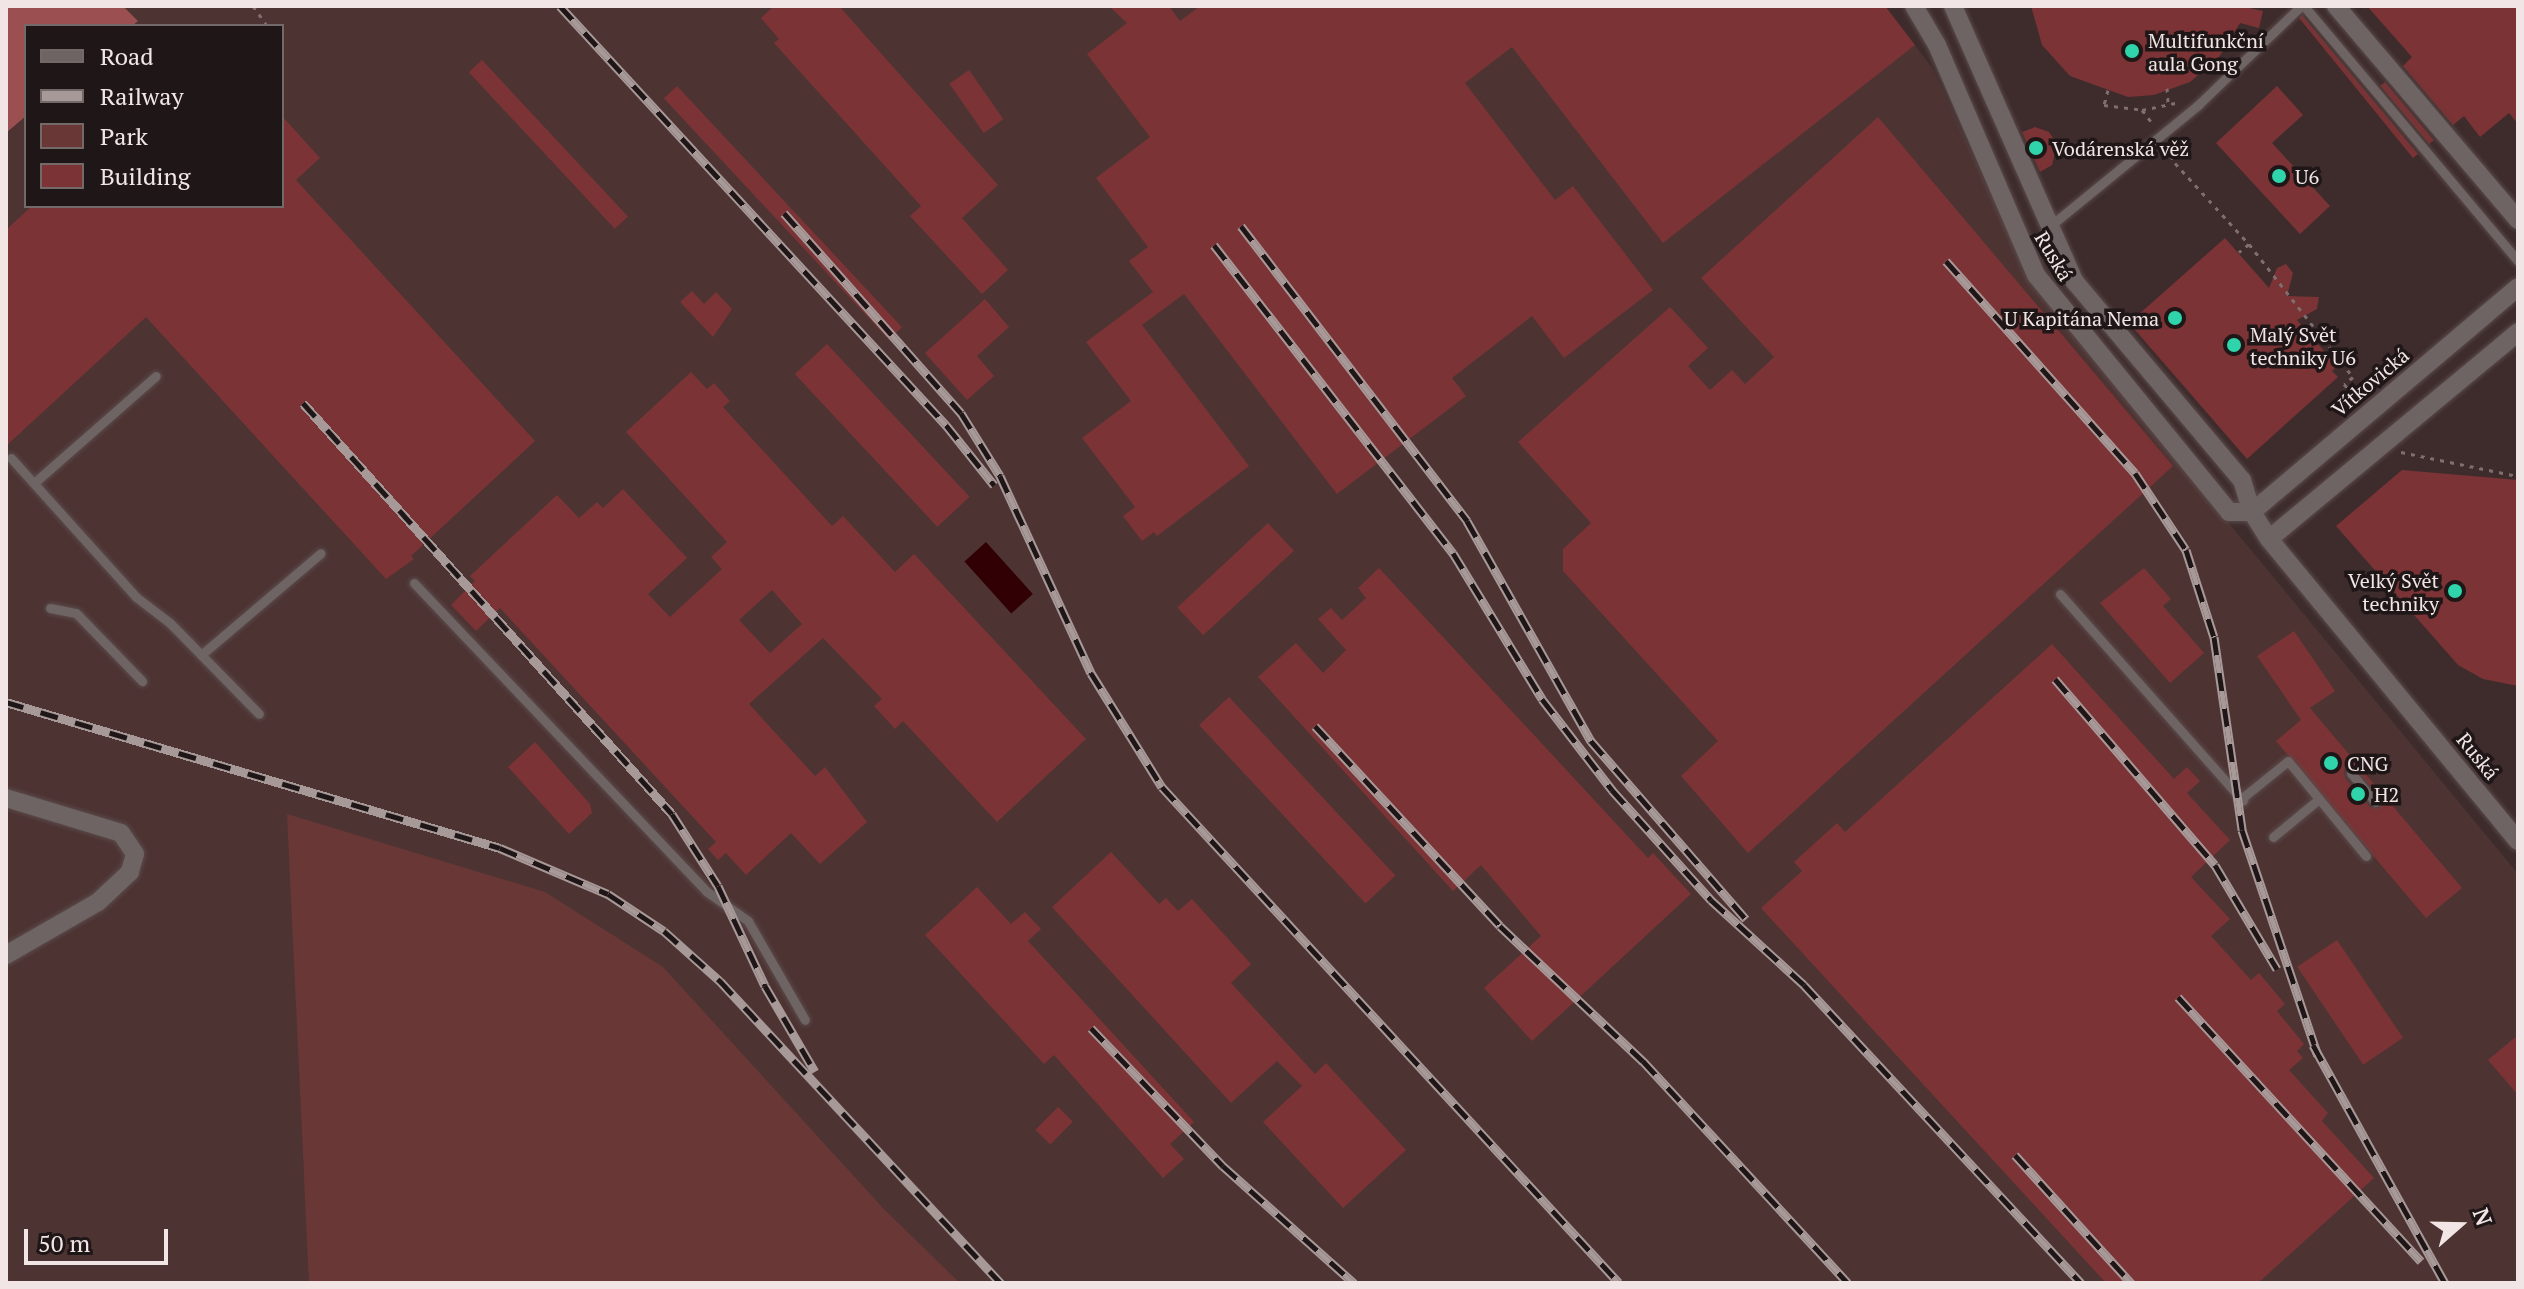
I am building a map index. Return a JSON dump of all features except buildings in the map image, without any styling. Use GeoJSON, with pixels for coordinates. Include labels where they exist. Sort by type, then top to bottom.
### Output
{"type":"FeatureCollection","features":[{"type":"Feature","properties":{"kind":"street","name":"Ruská"},"geometry":{"type":"LineString","coordinates":[[1914,6],[1937,45],[2036,275],[2229,512],[2252,512]]}},
{"type":"Feature","properties":{"kind":"street","name":"Ruská"},"geometry":{"type":"LineString","coordinates":[[1953,6],[2075,282],[2242,480],[2252,512],[2269,539],[2518,841]]}},
{"type":"Feature","properties":{"kind":"street"},"geometry":{"type":"LineString","coordinates":[[2336,6],[2518,220]]}},
{"type":"Feature","properties":{"kind":"street","name":"Vítkovická"},"geometry":{"type":"LineString","coordinates":[[2252,512],[2518,287]]}},
{"type":"Feature","properties":{"kind":"street"},"geometry":{"type":"LineString","coordinates":[[2269,539],[2518,332]]}},
{"type":"Feature","properties":{"kind":"street"},"geometry":{"type":"LineString","coordinates":[[6,798],[121,833],[133,843],[135,854],[130,872],[98,902],[6,955]]}},
{"type":"Feature","properties":{"kind":"lane"},"geometry":{"type":"LineString","coordinates":[[2049,227],[2198,105],[2302,6],[2518,261]]}},
{"type":"Feature","properties":{"kind":"lane"},"geometry":{"type":"LineString","coordinates":[[34,483],[156,376]]}},
{"type":"Feature","properties":{"kind":"lane"},"geometry":{"type":"LineString","coordinates":[[11,458],[136,597],[201,655],[259,714]]}},
{"type":"Feature","properties":{"kind":"lane"},"geometry":{"type":"LineString","coordinates":[[201,655],[321,553]]}},
{"type":"Feature","properties":{"kind":"lane"},"geometry":{"type":"LineString","coordinates":[[414,583],[706,891],[748,921],[805,1020]]}},
{"type":"Feature","properties":{"kind":"lane"},"geometry":{"type":"LineString","coordinates":[[2060,594],[2242,800],[2288,761],[2366,856]]}},
{"type":"Feature","properties":{"kind":"lane"},"geometry":{"type":"LineString","coordinates":[[50,608],[76,613],[142,681]]}},
{"type":"Feature","properties":{"kind":"lane"},"geometry":{"type":"LineString","coordinates":[[2351,773],[2375,802]]}},
{"type":"Feature","properties":{"kind":"lane"},"geometry":{"type":"LineString","coordinates":[[2273,837],[2319,799]]}},
{"type":"Feature","properties":{"kind":"path"},"geometry":{"type":"LineString","coordinates":[[253,6],[266,24]]}},
{"type":"Feature","properties":{"kind":"path"},"geometry":{"type":"LineString","coordinates":[[2167,88],[2168,103]]}},
{"type":"Feature","properties":{"kind":"path"},"geometry":{"type":"LineString","coordinates":[[2108,90],[2104,105],[2142,110],[2168,103],[2198,105]]}},
{"type":"Feature","properties":{"kind":"path"},"geometry":{"type":"LineString","coordinates":[[2142,110],[2175,163],[2249,244],[2353,377],[2344,384],[2367,412]]}},
{"type":"Feature","properties":{"kind":"path"},"geometry":{"type":"LineString","coordinates":[[2239,252],[2249,244]]}},
{"type":"Feature","properties":{"kind":"path"},"geometry":{"type":"LineString","coordinates":[[2391,439],[2402,453],[2419,458],[2518,476]]}},
{"type":"Feature","properties":{"kind":"shaded area"},"geometry":{"type":"Polygon","coordinates":[[[6,6],[123,6],[138,21],[134,24],[24,24],[24,118],[6,133],[6,6]]]}},
{"type":"Feature","properties":{"kind":"shaded area"},"geometry":{"type":"Polygon","coordinates":[[[123,6],[1885,6],[1933,69],[2031,283],[2518,874],[2518,1283],[960,1283],[882,1207],[288,815],[304,1175],[469,1283],[6,1283],[6,133],[24,118],[24,208],[284,208],[284,24],[134,24],[138,21],[123,6]]]}},
{"type":"Feature","properties":{"kind":"shaded area"},"geometry":{"type":"Polygon","coordinates":[[[986,542],[1033,594],[1011,613],[964,561],[986,542]]]}},
{"type":"Feature","properties":{"kind":"green space"},"geometry":{"type":"Polygon","coordinates":[[[287,814],[545,892],[663,967],[882,1207],[960,1283],[309,1283],[287,814]]]}},
{"type":"Feature","properties":{"kind":"railway"},"geometry":{"type":"LineString","coordinates":[[560,6],[946,425],[994,485]]}},
{"type":"Feature","properties":{"kind":"railway"},"geometry":{"type":"LineString","coordinates":[[784,213],[961,413],[1000,476],[1091,673],[1162,787],[1619,1283]]}},
{"type":"Feature","properties":{"kind":"railway"},"geometry":{"type":"LineString","coordinates":[[1241,226],[1467,521],[1591,741],[1746,919]]}},
{"type":"Feature","properties":{"kind":"railway"},"geometry":{"type":"LineString","coordinates":[[1214,245],[1453,553],[1542,699],[1612,790],[1711,900],[1804,985],[2081,1283]]}},
{"type":"Feature","properties":{"kind":"railway"},"geometry":{"type":"LineString","coordinates":[[1946,261],[2135,473],[2186,550],[2214,637],[2242,830],[2318,1056]]}},
{"type":"Feature","properties":{"kind":"railway"},"geometry":{"type":"LineString","coordinates":[[303,403],[672,814],[718,886],[765,986],[815,1072]]}},
{"type":"Feature","properties":{"kind":"railway"},"geometry":{"type":"LineString","coordinates":[[2055,679],[2215,865],[2277,969]]}},
{"type":"Feature","properties":{"kind":"railway"},"geometry":{"type":"LineString","coordinates":[[6,702],[500,848],[608,894],[664,931],[720,981],[1001,1283]]}},
{"type":"Feature","properties":{"kind":"railway"},"geometry":{"type":"LineString","coordinates":[[1315,726],[1500,926],[1643,1061],[1848,1283]]}},
{"type":"Feature","properties":{"kind":"railway"},"geometry":{"type":"LineString","coordinates":[[2178,997],[2421,1261]]}},
{"type":"Feature","properties":{"kind":"railway"},"geometry":{"type":"LineString","coordinates":[[1091,1028],[1223,1166],[1354,1283]]}},
{"type":"Feature","properties":{"kind":"railway"},"geometry":{"type":"LineString","coordinates":[[2313,1045],[2445,1283]]}},
{"type":"Feature","properties":{"kind":"railway"},"geometry":{"type":"LineString","coordinates":[[2015,1155],[2131,1283]]}},
{"type":"Feature","properties":{"kind":"place","name":"Multifunkční aula Gong"},"geometry":{"type":"Point","coordinates":[2132,51]}},
{"type":"Feature","properties":{"kind":"place","name":"Vodárenská věž"},"geometry":{"type":"Point","coordinates":[2036,148]}},
{"type":"Feature","properties":{"kind":"place","name":"U6"},"geometry":{"type":"Point","coordinates":[2279,176]}},
{"type":"Feature","properties":{"kind":"place","name":"U Kapitána Nema"},"geometry":{"type":"Point","coordinates":[2175,318]}},
{"type":"Feature","properties":{"kind":"place","name":"Malý Svět techniky U6"},"geometry":{"type":"Point","coordinates":[2234,345]}},
{"type":"Feature","properties":{"kind":"place","name":"Velký Svět techniky"},"geometry":{"type":"Point","coordinates":[2455,591]}},
{"type":"Feature","properties":{"kind":"place","name":"CNG"},"geometry":{"type":"Point","coordinates":[2331,763]}},
{"type":"Feature","properties":{"kind":"place","name":"H2"},"geometry":{"type":"Point","coordinates":[2358,794]}}]}
